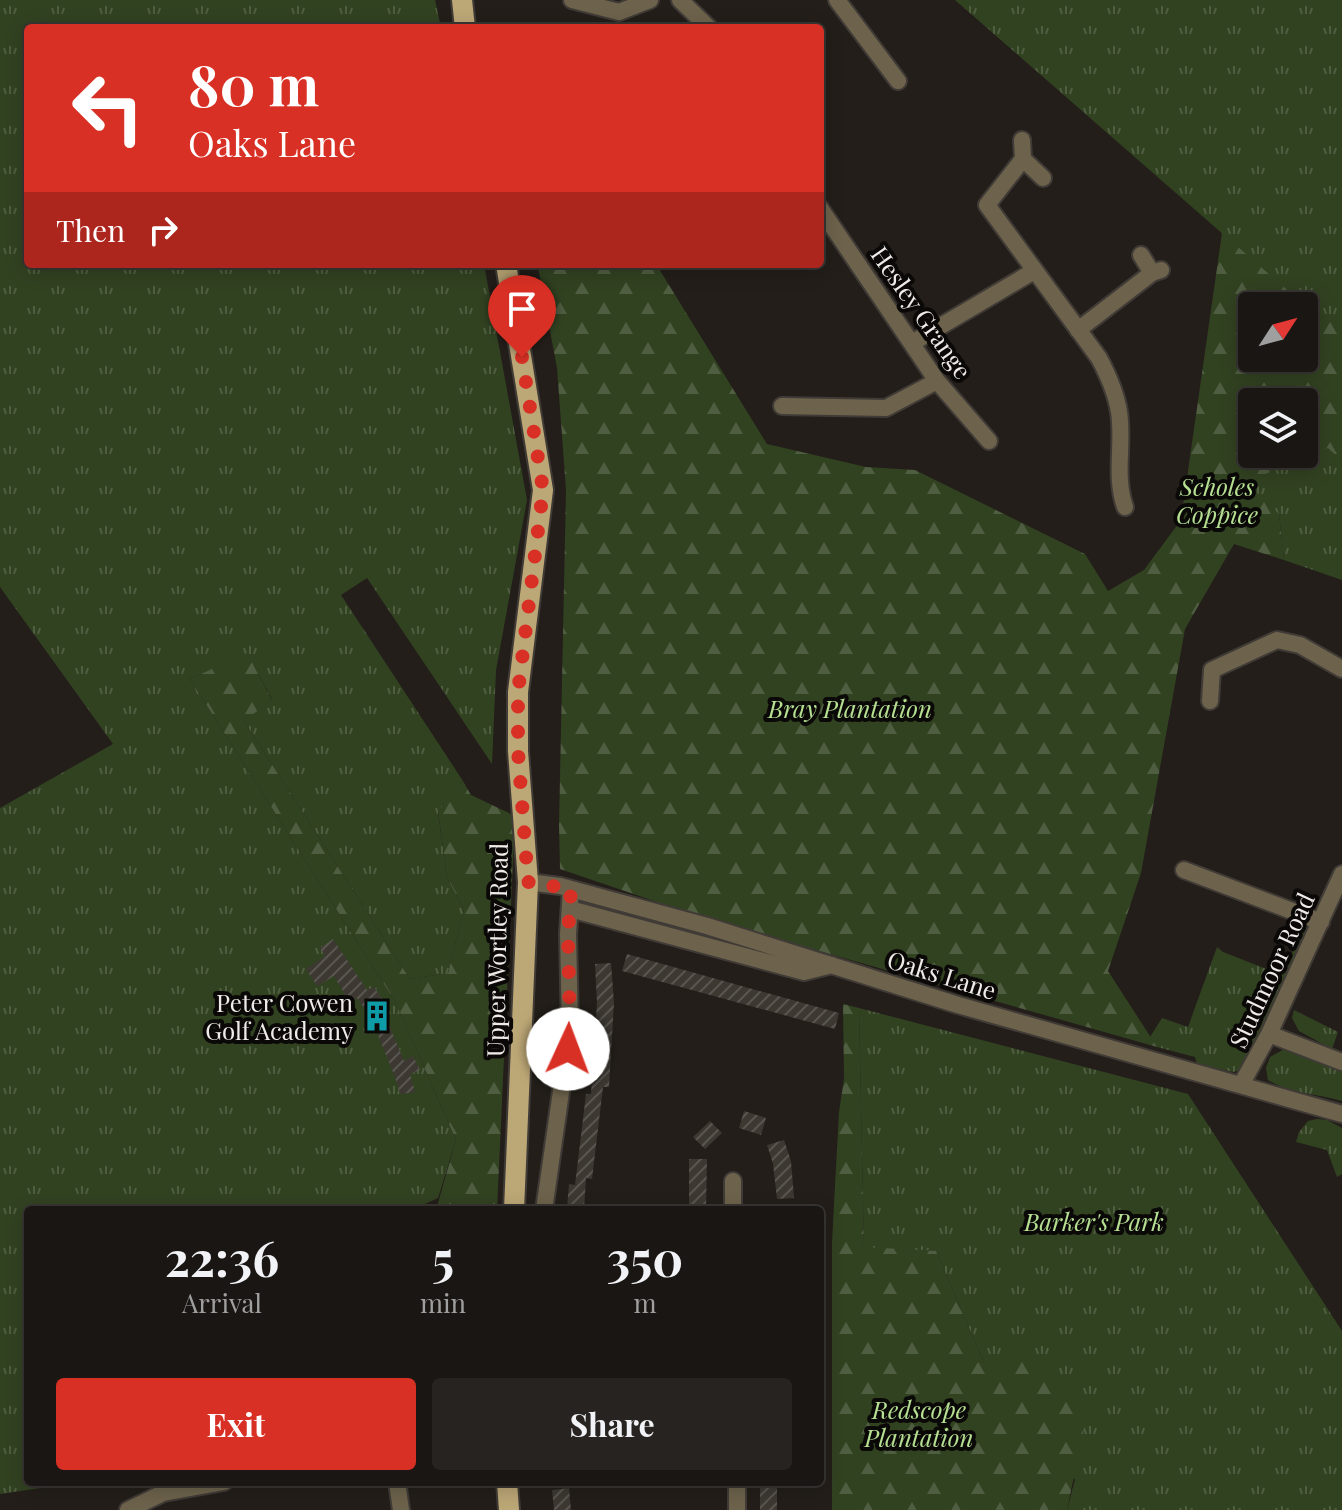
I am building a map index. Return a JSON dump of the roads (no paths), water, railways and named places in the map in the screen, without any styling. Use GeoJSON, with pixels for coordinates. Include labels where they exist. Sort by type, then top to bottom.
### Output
{"type":"FeatureCollection","features":[{"type":"Feature","properties":{"kind":"main road"},"geometry":{"type":"LineString","coordinates":[[462,0],[465,24]]}},
{"type":"Feature","properties":{"kind":"main road","name":"Upper Wortley Road"},"geometry":{"type":"LineString","coordinates":[[507,268],[543,490],[518,692],[518,751],[528,882],[514,1206]]}},
{"type":"Feature","properties":{"kind":"main road"},"geometry":{"type":"LineString","coordinates":[[507,1486],[509,1510]]}},
{"type":"Feature","properties":{"kind":"street"},"geometry":{"type":"LineString","coordinates":[[572,0],[621,20],[650,0]]}},
{"type":"Feature","properties":{"kind":"street"},"geometry":{"type":"LineString","coordinates":[[680,0],[705,24]]}},
{"type":"Feature","properties":{"kind":"street"},"geometry":{"type":"LineString","coordinates":[[837,0],[898,81]]}},
{"type":"Feature","properties":{"kind":"street"},"geometry":{"type":"LineString","coordinates":[[1022,140],[1023,159],[1043,178]]}},
{"type":"Feature","properties":{"kind":"street"},"geometry":{"type":"LineString","coordinates":[[1023,159],[980,208],[1034,271],[1099,358],[1112,383],[1120,413],[1118,479],[1125,507]]}},
{"type":"Feature","properties":{"kind":"street","name":"Hesley Grange"},"geometry":{"type":"LineString","coordinates":[[824,217],[937,381],[989,441]]}},
{"type":"Feature","properties":{"kind":"street"},"geometry":{"type":"LineString","coordinates":[[1078,330],[1158,271],[1141,255]]}},
{"type":"Feature","properties":{"kind":"street"},"geometry":{"type":"LineString","coordinates":[[912,343],[1034,271]]}},
{"type":"Feature","properties":{"kind":"street"},"geometry":{"type":"LineString","coordinates":[[782,406],[886,408],[937,381]]}},
{"type":"Feature","properties":{"kind":"street"},"geometry":{"type":"LineString","coordinates":[[1210,701],[1212,670],[1277,640],[1300,645],[1342,669]]}},
{"type":"Feature","properties":{"kind":"street"},"geometry":{"type":"LineString","coordinates":[[1184,870],[1321,922]]}},
{"type":"Feature","properties":{"kind":"street","name":"Studmoor Road"},"geometry":{"type":"LineString","coordinates":[[1241,1085],[1269,1034],[1342,874]]}},
{"type":"Feature","properties":{"kind":"street","name":"Oaks Lane"},"geometry":{"type":"LineString","coordinates":[[528,882],[571,889],[707,926],[972,1009],[1342,1114]]}},
{"type":"Feature","properties":{"kind":"street"},"geometry":{"type":"LineString","coordinates":[[545,1206],[570,1029],[568,934],[571,889]]}},
{"type":"Feature","properties":{"kind":"street"},"geometry":{"type":"LineString","coordinates":[[570,909],[804,972],[833,965]]}},
{"type":"Feature","properties":{"kind":"street"},"geometry":{"type":"LineString","coordinates":[[1269,1034],[1342,1062]]}},
{"type":"Feature","properties":{"kind":"street"},"geometry":{"type":"LineString","coordinates":[[733,1181],[733,1206]]}},
{"type":"Feature","properties":{"kind":"street"},"geometry":{"type":"LineString","coordinates":[[128,1510],[163,1493],[202,1486]]}},
{"type":"Feature","properties":{"kind":"street"},"geometry":{"type":"LineString","coordinates":[[398,1486],[401,1510]]}},
{"type":"Feature","properties":{"kind":"street"},"geometry":{"type":"LineString","coordinates":[[737,1486],[737,1510]]}},
{"type":"Feature","properties":{"kind":"place","name":"Peter Cowen Golf Academy"},"geometry":{"type":"Point","coordinates":[377,1016]}},
{"type":"Feature","properties":{"kind":"park label","name":"Scholes Coppice"},"geometry":{"type":"Point","coordinates":[1217,500]}},
{"type":"Feature","properties":{"kind":"park label","name":"Bray Plantation"},"geometry":{"type":"Point","coordinates":[850,708]}},
{"type":"Feature","properties":{"kind":"park label","name":"Barker's Park"},"geometry":{"type":"Point","coordinates":[1094,1221]}},
{"type":"Feature","properties":{"kind":"park label","name":"Redscope Plantation"},"geometry":{"type":"Point","coordinates":[919,1423]}}]}
